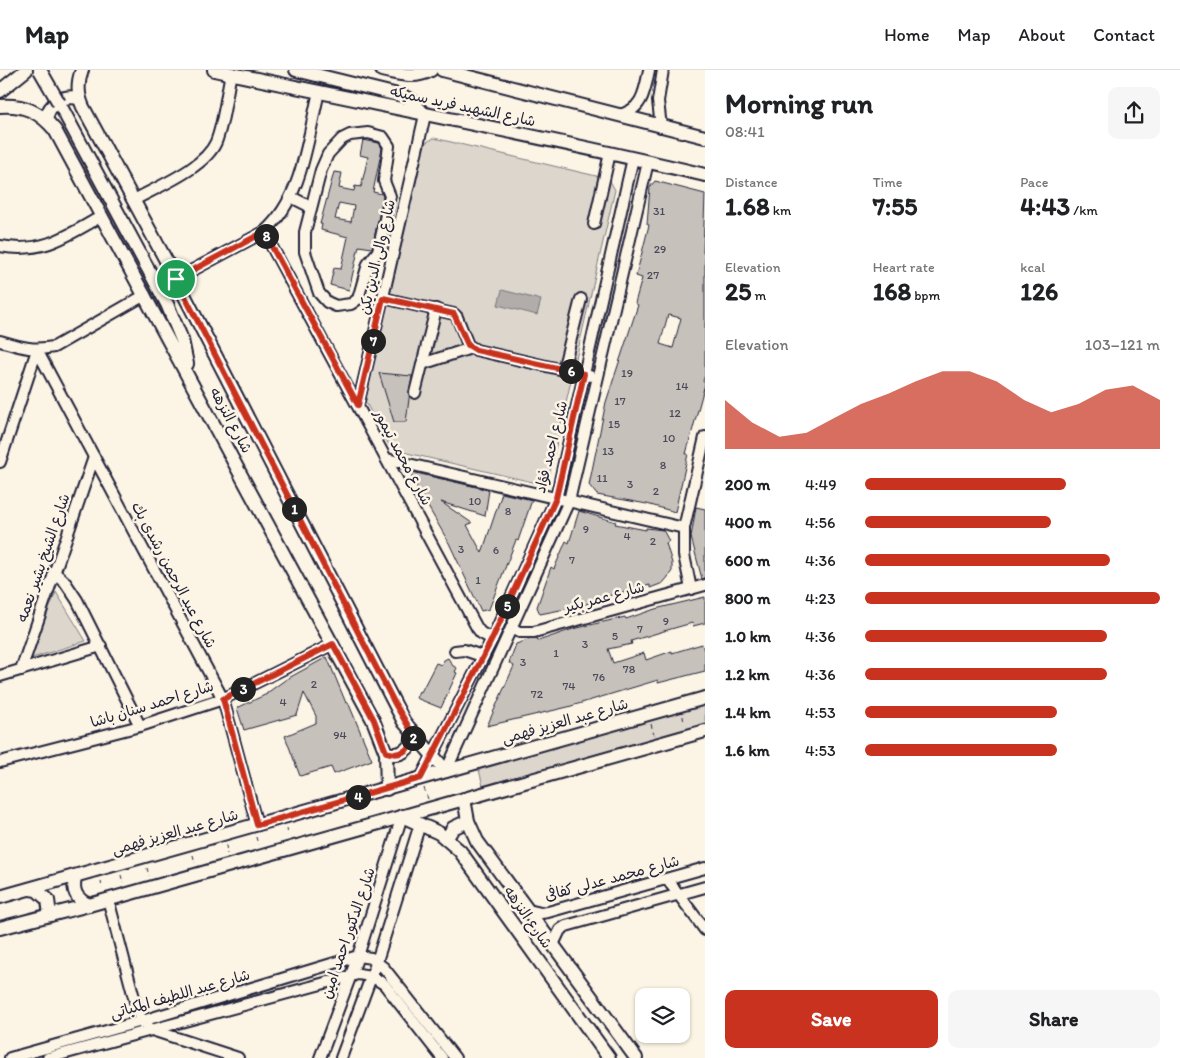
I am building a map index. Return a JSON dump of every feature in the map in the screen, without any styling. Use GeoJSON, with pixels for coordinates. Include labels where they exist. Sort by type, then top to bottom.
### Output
{"type":"FeatureCollection","features":[{"type":"Feature","properties":{"kind":"main road"},"geometry":{"type":"LineString","coordinates":[[0,91],[26,70]]}},
{"type":"Feature","properties":{"kind":"main road"},"geometry":{"type":"LineString","coordinates":[[40,70],[167,304],[182,340],[190,379]]}},
{"type":"Feature","properties":{"kind":"main road"},"geometry":{"type":"LineString","coordinates":[[46,119],[48,110],[61,98],[70,96],[79,98],[78,88],[82,70]]}},
{"type":"Feature","properties":{"kind":"main road","name":"شارع الشهيد فريد سميكه"},"geometry":{"type":"LineString","coordinates":[[214,70],[425,115],[470,122],[705,175]]}},
{"type":"Feature","properties":{"kind":"main road"},"geometry":{"type":"LineString","coordinates":[[296,70],[402,96],[411,100],[425,115]]}},
{"type":"Feature","properties":{"kind":"main road"},"geometry":{"type":"LineString","coordinates":[[382,70],[409,76],[431,70]]}},
{"type":"Feature","properties":{"kind":"main road","name":"شارع الشهيد فريد سميكه"},"geometry":{"type":"LineString","coordinates":[[442,70],[705,137]]}},
{"type":"Feature","properties":{"kind":"main road","name":"شارع النزهه"},"geometry":{"type":"LineString","coordinates":[[79,98],[176,279],[395,704],[413,734],[446,771]]}},
{"type":"Feature","properties":{"kind":"main road","name":"شارع النزهه"},"geometry":{"type":"LineString","coordinates":[[0,106],[24,107],[46,119],[56,130],[374,720],[386,752],[387,788]]}},
{"type":"Feature","properties":{"kind":"main road","name":"شارع عبد العزيز فهمى"},"geometry":{"type":"LineString","coordinates":[[0,897],[649,714],[703,701]]}},
{"type":"Feature","properties":{"kind":"main road"},"geometry":{"type":"LineString","coordinates":[[0,928],[89,905],[705,731]]}},
{"type":"Feature","properties":{"kind":"main road"},"geometry":{"type":"LineString","coordinates":[[386,752],[399,754],[406,751],[410,746],[413,734]]}},
{"type":"Feature","properties":{"kind":"main road","name":"شارع النزهه"},"geometry":{"type":"LineString","coordinates":[[464,799],[468,821],[477,841],[636,1058]]}},
{"type":"Feature","properties":{"kind":"main road","name":"شارع النزهه"},"geometry":{"type":"LineString","coordinates":[[402,816],[447,838],[469,862],[609,1058]]}},
{"type":"Feature","properties":{"kind":"main road"},"geometry":{"type":"LineString","coordinates":[[447,838],[453,828],[468,821]]}},
{"type":"Feature","properties":{"kind":"main road"},"geometry":{"type":"LineString","coordinates":[[75,877],[73,886],[75,894],[81,901],[89,905]]}},
{"type":"Feature","properties":{"kind":"main road"},"geometry":{"type":"LineString","coordinates":[[30,889],[37,890],[48,900],[50,915]]}},
{"type":"Feature","properties":{"kind":"street"},"geometry":{"type":"LineString","coordinates":[[616,115],[629,112],[642,99],[649,70]]}},
{"type":"Feature","properties":{"kind":"street"},"geometry":{"type":"LineString","coordinates":[[661,127],[658,101],[663,70]]}},
{"type":"Feature","properties":{"kind":"street"},"geometry":{"type":"LineString","coordinates":[[134,200],[195,165],[210,152],[218,133],[231,74]]}},
{"type":"Feature","properties":{"kind":"street"},"geometry":{"type":"LineString","coordinates":[[176,279],[264,232],[275,223],[298,182],[319,92]]}},
{"type":"Feature","properties":{"kind":"street"},"geometry":{"type":"LineString","coordinates":[[642,99],[650,104],[658,101]]}},
{"type":"Feature","properties":{"kind":"street","name":"شارع والى الدين يكن"},"geometry":{"type":"LineString","coordinates":[[358,405],[425,115]]}},
{"type":"Feature","properties":{"kind":"street"},"geometry":{"type":"LineString","coordinates":[[357,134],[376,135],[387,141],[389,151],[384,181],[390,192],[378,251],[368,264],[358,299],[351,304],[336,306],[327,302],[322,298],[316,286],[305,252],[304,240],[311,207],[324,162],[335,144],[350,135],[357,134]]}},
{"type":"Feature","properties":{"kind":"street"},"geometry":{"type":"LineString","coordinates":[[594,224],[610,153]]}},
{"type":"Feature","properties":{"kind":"street","name":"شارع احمد فؤاد"},"geometry":{"type":"LineString","coordinates":[[421,778],[492,639],[556,498],[633,158]]}},
{"type":"Feature","properties":{"kind":"street","name":"شارع احمد فؤاد"},"geometry":{"type":"LineString","coordinates":[[446,771],[569,501],[648,162]]}},
{"type":"Feature","properties":{"kind":"street"},"geometry":{"type":"LineString","coordinates":[[291,197],[311,207]]}},
{"type":"Feature","properties":{"kind":"street"},"geometry":{"type":"LineString","coordinates":[[0,246],[29,248],[55,243],[102,216]]}},
{"type":"Feature","properties":{"kind":"street","name":"شارع محمد تيمور"},"geometry":{"type":"LineString","coordinates":[[264,232],[477,628],[486,637],[492,639]]}},
{"type":"Feature","properties":{"kind":"street"},"geometry":{"type":"LineString","coordinates":[[0,341],[27,349],[38,350],[54,347],[145,295]]}},
{"type":"Feature","properties":{"kind":"street"},"geometry":{"type":"LineString","coordinates":[[383,298],[449,312],[457,318],[466,341],[471,348]]}},
{"type":"Feature","properties":{"kind":"street"},"geometry":{"type":"LineString","coordinates":[[563,370],[581,299]]}},
{"type":"Feature","properties":{"kind":"street"},"geometry":{"type":"LineString","coordinates":[[415,393],[436,309]]}},
{"type":"Feature","properties":{"kind":"street"},"geometry":{"type":"LineString","coordinates":[[422,364],[471,348],[598,378]]}},
{"type":"Feature","properties":{"kind":"street"},"geometry":{"type":"LineString","coordinates":[[0,462],[38,350]]}},
{"type":"Feature","properties":{"kind":"street","name":"شارع عبد الرحمن رشدى بك"},"geometry":{"type":"LineString","coordinates":[[38,350],[223,699],[256,826]]}},
{"type":"Feature","properties":{"kind":"street"},"geometry":{"type":"LineString","coordinates":[[691,589],[684,555],[684,528],[705,437]]}},
{"type":"Feature","properties":{"kind":"street","name":"شارع الشيخ بشير نعمه"},"geometry":{"type":"LineString","coordinates":[[21,670],[94,457]]}},
{"type":"Feature","properties":{"kind":"street"},"geometry":{"type":"LineString","coordinates":[[387,459],[684,528]]}},
{"type":"Feature","properties":{"kind":"street"},"geometry":{"type":"LineString","coordinates":[[54,572],[65,582],[77,600],[140,726]]}},
{"type":"Feature","properties":{"kind":"street","name":"شارع عمر بكير"},"geometry":{"type":"LineString","coordinates":[[511,629],[520,632],[534,632],[705,586]]}},
{"type":"Feature","properties":{"kind":"street","name":"شارع احمد سنان باشا"},"geometry":{"type":"LineString","coordinates":[[0,762],[140,726],[223,699],[333,644]]}},
{"type":"Feature","properties":{"kind":"street"},"geometry":{"type":"LineString","coordinates":[[0,676],[101,646]]}},
{"type":"Feature","properties":{"kind":"street"},"geometry":{"type":"LineString","coordinates":[[455,650],[464,650],[482,656]]}},
{"type":"Feature","properties":{"kind":"street","name":"شارع الدكتور احمد امين"},"geometry":{"type":"LineString","coordinates":[[320,1058],[358,956],[402,816]]}},
{"type":"Feature","properties":{"kind":"street"},"geometry":{"type":"LineString","coordinates":[[341,1058],[372,976],[420,824]]}},
{"type":"Feature","properties":{"kind":"street","name":"شارع محمد عدلى كفافى"},"geometry":{"type":"LineString","coordinates":[[528,910],[541,914],[705,868]]}},
{"type":"Feature","properties":{"kind":"street"},"geometry":{"type":"LineString","coordinates":[[667,879],[705,930]]}},
{"type":"Feature","properties":{"kind":"street"},"geometry":{"type":"LineString","coordinates":[[553,945],[560,930],[566,926],[705,887]]}},
{"type":"Feature","properties":{"kind":"street"},"geometry":{"type":"LineString","coordinates":[[106,899],[142,1021],[152,1030],[238,1058]]}},
{"type":"Feature","properties":{"kind":"street"},"geometry":{"type":"LineString","coordinates":[[358,956],[372,958],[377,961],[455,1058]]}},
{"type":"Feature","properties":{"kind":"street","name":"شارع عبد اللطيف المكباتى"},"geometry":{"type":"LineString","coordinates":[[10,1058],[142,1021],[358,956]]}},
{"type":"Feature","properties":{"kind":"street","name":"شارع عبد اللطيف المكباتى"},"geometry":{"type":"LineString","coordinates":[[48,1058],[351,975],[372,976]]}},
{"type":"Feature","properties":{"kind":"street"},"geometry":{"type":"LineString","coordinates":[[372,976],[389,989],[442,1058]]}},
{"type":"Feature","properties":{"kind":"path"},"geometry":{"type":"LineString","coordinates":[[680,706],[687,736]]}},
{"type":"Feature","properties":{"kind":"path"},"geometry":{"type":"LineString","coordinates":[[649,714],[656,745]]}},
{"type":"Feature","properties":{"kind":"path"},"geometry":{"type":"LineString","coordinates":[[421,778],[431,808]]}},
{"type":"Feature","properties":{"kind":"path"},"geometry":{"type":"LineString","coordinates":[[284,818],[290,848]]}},
{"type":"Feature","properties":{"kind":"path"},"geometry":{"type":"LineString","coordinates":[[256,826],[261,856]]}},
{"type":"Feature","properties":{"kind":"path"},"geometry":{"type":"LineString","coordinates":[[224,835],[229,865]]}},
{"type":"Feature","properties":{"kind":"path"},"geometry":{"type":"LineString","coordinates":[[191,844],[197,874]]}},
{"type":"Feature","properties":{"kind":"path"},"geometry":{"type":"LineString","coordinates":[[144,857],[151,887]]}},
{"type":"Feature","properties":{"kind":"path"},"geometry":{"type":"LineString","coordinates":[[118,865],[126,894]]}},
{"type":"Feature","properties":{"kind":"path"},"geometry":{"type":"LineString","coordinates":[[98,870],[106,899]]}},
{"type":"Feature","properties":{"kind":"shaded area"},"geometry":{"type":"Polygon","coordinates":[[[434,138],[609,179],[615,190],[549,476],[541,484],[394,450],[389,445],[365,401],[425,143],[434,138]]]}},
{"type":"Feature","properties":{"kind":"shaded area"},"geometry":{"type":"Polygon","coordinates":[[[502,290],[541,300],[537,315],[498,305],[502,290]]]}},
{"type":"Feature","properties":{"kind":"shaded area"},"geometry":{"type":"Polygon","coordinates":[[[56,592],[86,641],[29,659],[56,592]]]}},
{"type":"Feature","properties":{"kind":"shaded area"},"geometry":{"type":"Polygon","coordinates":[[[705,703],[705,724],[483,786],[478,766],[705,703]]]}},
{"type":"Feature","properties":{"kind":"building"},"geometry":{"type":"Polygon","coordinates":[[[363,140],[379,143],[382,148],[373,192],[382,194],[383,197],[372,248],[359,246],[349,290],[330,285],[334,268],[341,269],[348,237],[321,230],[322,224],[320,224],[334,172],[342,173],[339,188],[354,191],[355,186],[361,187],[368,157],[360,155],[363,140]],[[339,203],[335,219],[351,222],[354,206],[339,203]]]}},
{"type":"Feature","properties":{"kind":"building"},"geometry":{"type":"Polygon","coordinates":[[[655,181],[705,194],[703,253],[705,253],[705,375],[703,381],[705,384],[686,454],[688,454],[675,512],[647,504],[597,495],[589,485],[606,402],[638,305],[635,303],[642,278],[636,276],[649,225],[647,224],[650,187],[655,181]],[[668,315],[660,344],[673,348],[681,318],[668,315]]]}},
{"type":"Feature","properties":{"kind":"building"},"geometry":{"type":"Polygon","coordinates":[[[379,373],[412,376],[406,422],[394,422],[379,373]]]}},
{"type":"Feature","properties":{"kind":"building"},"geometry":{"type":"Polygon","coordinates":[[[412,472],[489,490],[485,516],[441,502],[472,523],[467,525],[482,553],[502,493],[532,500],[518,541],[516,540],[489,609],[481,611],[449,543],[412,479],[412,472]]]}},
{"type":"Feature","properties":{"kind":"building"},"geometry":{"type":"Polygon","coordinates":[[[696,507],[705,509],[705,578],[702,579],[691,537],[696,507]]]}},
{"type":"Feature","properties":{"kind":"building"},"geometry":{"type":"Polygon","coordinates":[[[579,511],[616,522],[615,524],[646,530],[646,528],[663,530],[669,541],[666,543],[672,563],[672,571],[668,577],[663,583],[650,588],[650,585],[611,595],[581,606],[540,614],[537,607],[551,567],[554,569],[566,541],[569,543],[579,511]]]}},
{"type":"Feature","properties":{"kind":"building"},"geometry":{"type":"Polygon","coordinates":[[[705,597],[705,623],[693,626],[692,623],[631,641],[632,644],[608,649],[613,663],[644,653],[646,660],[672,651],[672,653],[702,644],[705,654],[705,671],[658,683],[658,680],[568,707],[487,726],[514,666],[509,663],[516,644],[537,638],[538,641],[573,629],[625,617],[626,619],[655,609],[705,597]]]}},
{"type":"Feature","properties":{"kind":"building"},"geometry":{"type":"Polygon","coordinates":[[[327,657],[372,760],[334,774],[331,767],[300,776],[285,736],[316,723],[316,716],[304,693],[297,715],[244,730],[237,708],[267,694],[285,680],[327,657]]]}},
{"type":"Feature","properties":{"kind":"building"},"geometry":{"type":"Polygon","coordinates":[[[448,658],[453,666],[457,668],[455,672],[457,673],[441,708],[416,698],[436,663],[441,665],[448,658]]]}},
{"type":"Feature","properties":{"kind":"route"},"geometry":{"type":"LineString","coordinates":[[264,232],[358,405],[383,298],[454,314],[468,345],[476,350],[584,374],[556,498],[492,639],[421,778],[257,825],[223,699],[333,644],[374,720],[386,752],[399,754],[406,751],[413,739],[413,734],[404,722],[176,279],[264,232]]}}]}
